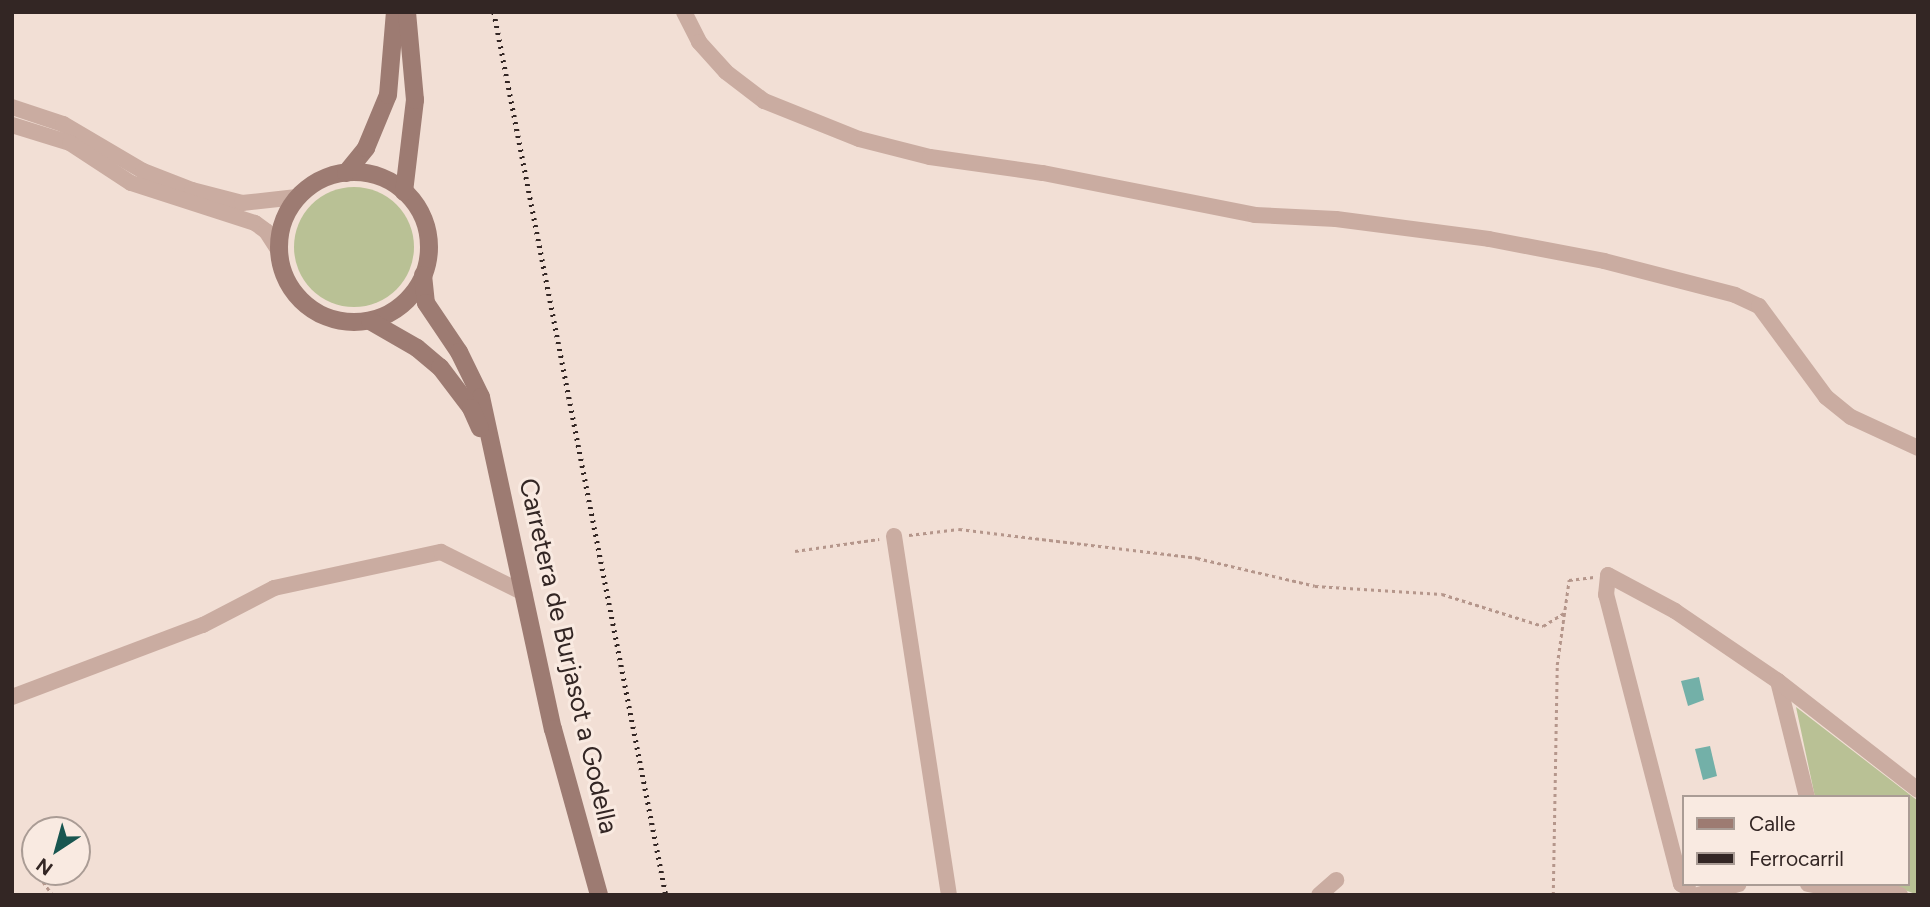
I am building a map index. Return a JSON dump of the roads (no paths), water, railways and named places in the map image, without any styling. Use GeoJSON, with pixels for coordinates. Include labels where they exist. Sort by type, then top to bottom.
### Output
{"type":"FeatureCollection","features":[{"type":"Feature","properties":{"kind":"street"},"geometry":{"type":"LineString","coordinates":[[346,173],[366,148],[388,95],[395,12]]}},
{"type":"Feature","properties":{"kind":"street"},"geometry":{"type":"LineString","coordinates":[[404,192],[415,100],[407,12]]}},
{"type":"Feature","properties":{"kind":"street"},"geometry":{"type":"LineString","coordinates":[[684,12],[699,42],[726,72],[764,101],[859,139],[930,157],[1043,173],[1255,215],[1336,219],[1489,239],[1604,261],[1735,295],[1759,306],[1826,397],[1851,417],[1918,448]]}},
{"type":"Feature","properties":{"kind":"street"},"geometry":{"type":"LineString","coordinates":[[12,107],[63,124],[143,171],[192,190],[242,203],[297,197],[328,177],[346,173],[377,176],[404,192],[427,230],[423,275],[426,303],[459,352],[481,397],[497,470]]}},
{"type":"Feature","properties":{"kind":"street"},"geometry":{"type":"LineString","coordinates":[[12,125],[70,143],[131,183],[255,223],[266,231],[279,251],[290,286],[316,312],[342,321],[370,321],[402,304],[423,275]]}},
{"type":"Feature","properties":{"kind":"street"},"geometry":{"type":"LineString","coordinates":[[279,251],[283,222],[297,197]]}},
{"type":"Feature","properties":{"kind":"street"},"geometry":{"type":"LineString","coordinates":[[370,321],[417,348],[440,367],[471,408],[497,470]]}},
{"type":"Feature","properties":{"kind":"street","name":"Carretera de Burjasot a Godella"},"geometry":{"type":"LineString","coordinates":[[497,470],[552,729],[599,895]]}},
{"type":"Feature","properties":{"kind":"street"},"geometry":{"type":"LineString","coordinates":[[894,536],[949,895]]}},
{"type":"Feature","properties":{"kind":"street"},"geometry":{"type":"LineString","coordinates":[[12,697],[202,625],[274,588],[441,552],[524,593]]}},
{"type":"Feature","properties":{"kind":"street"},"geometry":{"type":"LineString","coordinates":[[1682,884],[1606,595],[1608,575],[1675,611],[1778,681],[1918,790]]}},
{"type":"Feature","properties":{"kind":"street"},"geometry":{"type":"LineString","coordinates":[[1778,681],[1806,795]]}},
{"type":"Feature","properties":{"kind":"street"},"geometry":{"type":"LineString","coordinates":[[1319,895],[1336,880]]}},
{"type":"Feature","properties":{"kind":"street"},"geometry":{"type":"LineString","coordinates":[[1693,890],[1724,886]]}},
{"type":"Feature","properties":{"kind":"street"},"geometry":{"type":"LineString","coordinates":[[1832,886],[1865,895]]}},
{"type":"Feature","properties":{"kind":"street"},"geometry":{"type":"LineString","coordinates":[[1874,886],[1900,895]]}},
{"type":"Feature","properties":{"kind":"water"},"geometry":{"type":"Polygon","coordinates":[[[1699,677],[1704,700],[1688,706],[1681,681],[1699,677]]]}},
{"type":"Feature","properties":{"kind":"water"},"geometry":{"type":"Polygon","coordinates":[[[1710,746],[1717,776],[1703,780],[1695,749],[1710,746]]]}},
{"type":"Feature","properties":{"kind":"railway"},"geometry":{"type":"LineString","coordinates":[[494,12],[666,895]]}}]}
